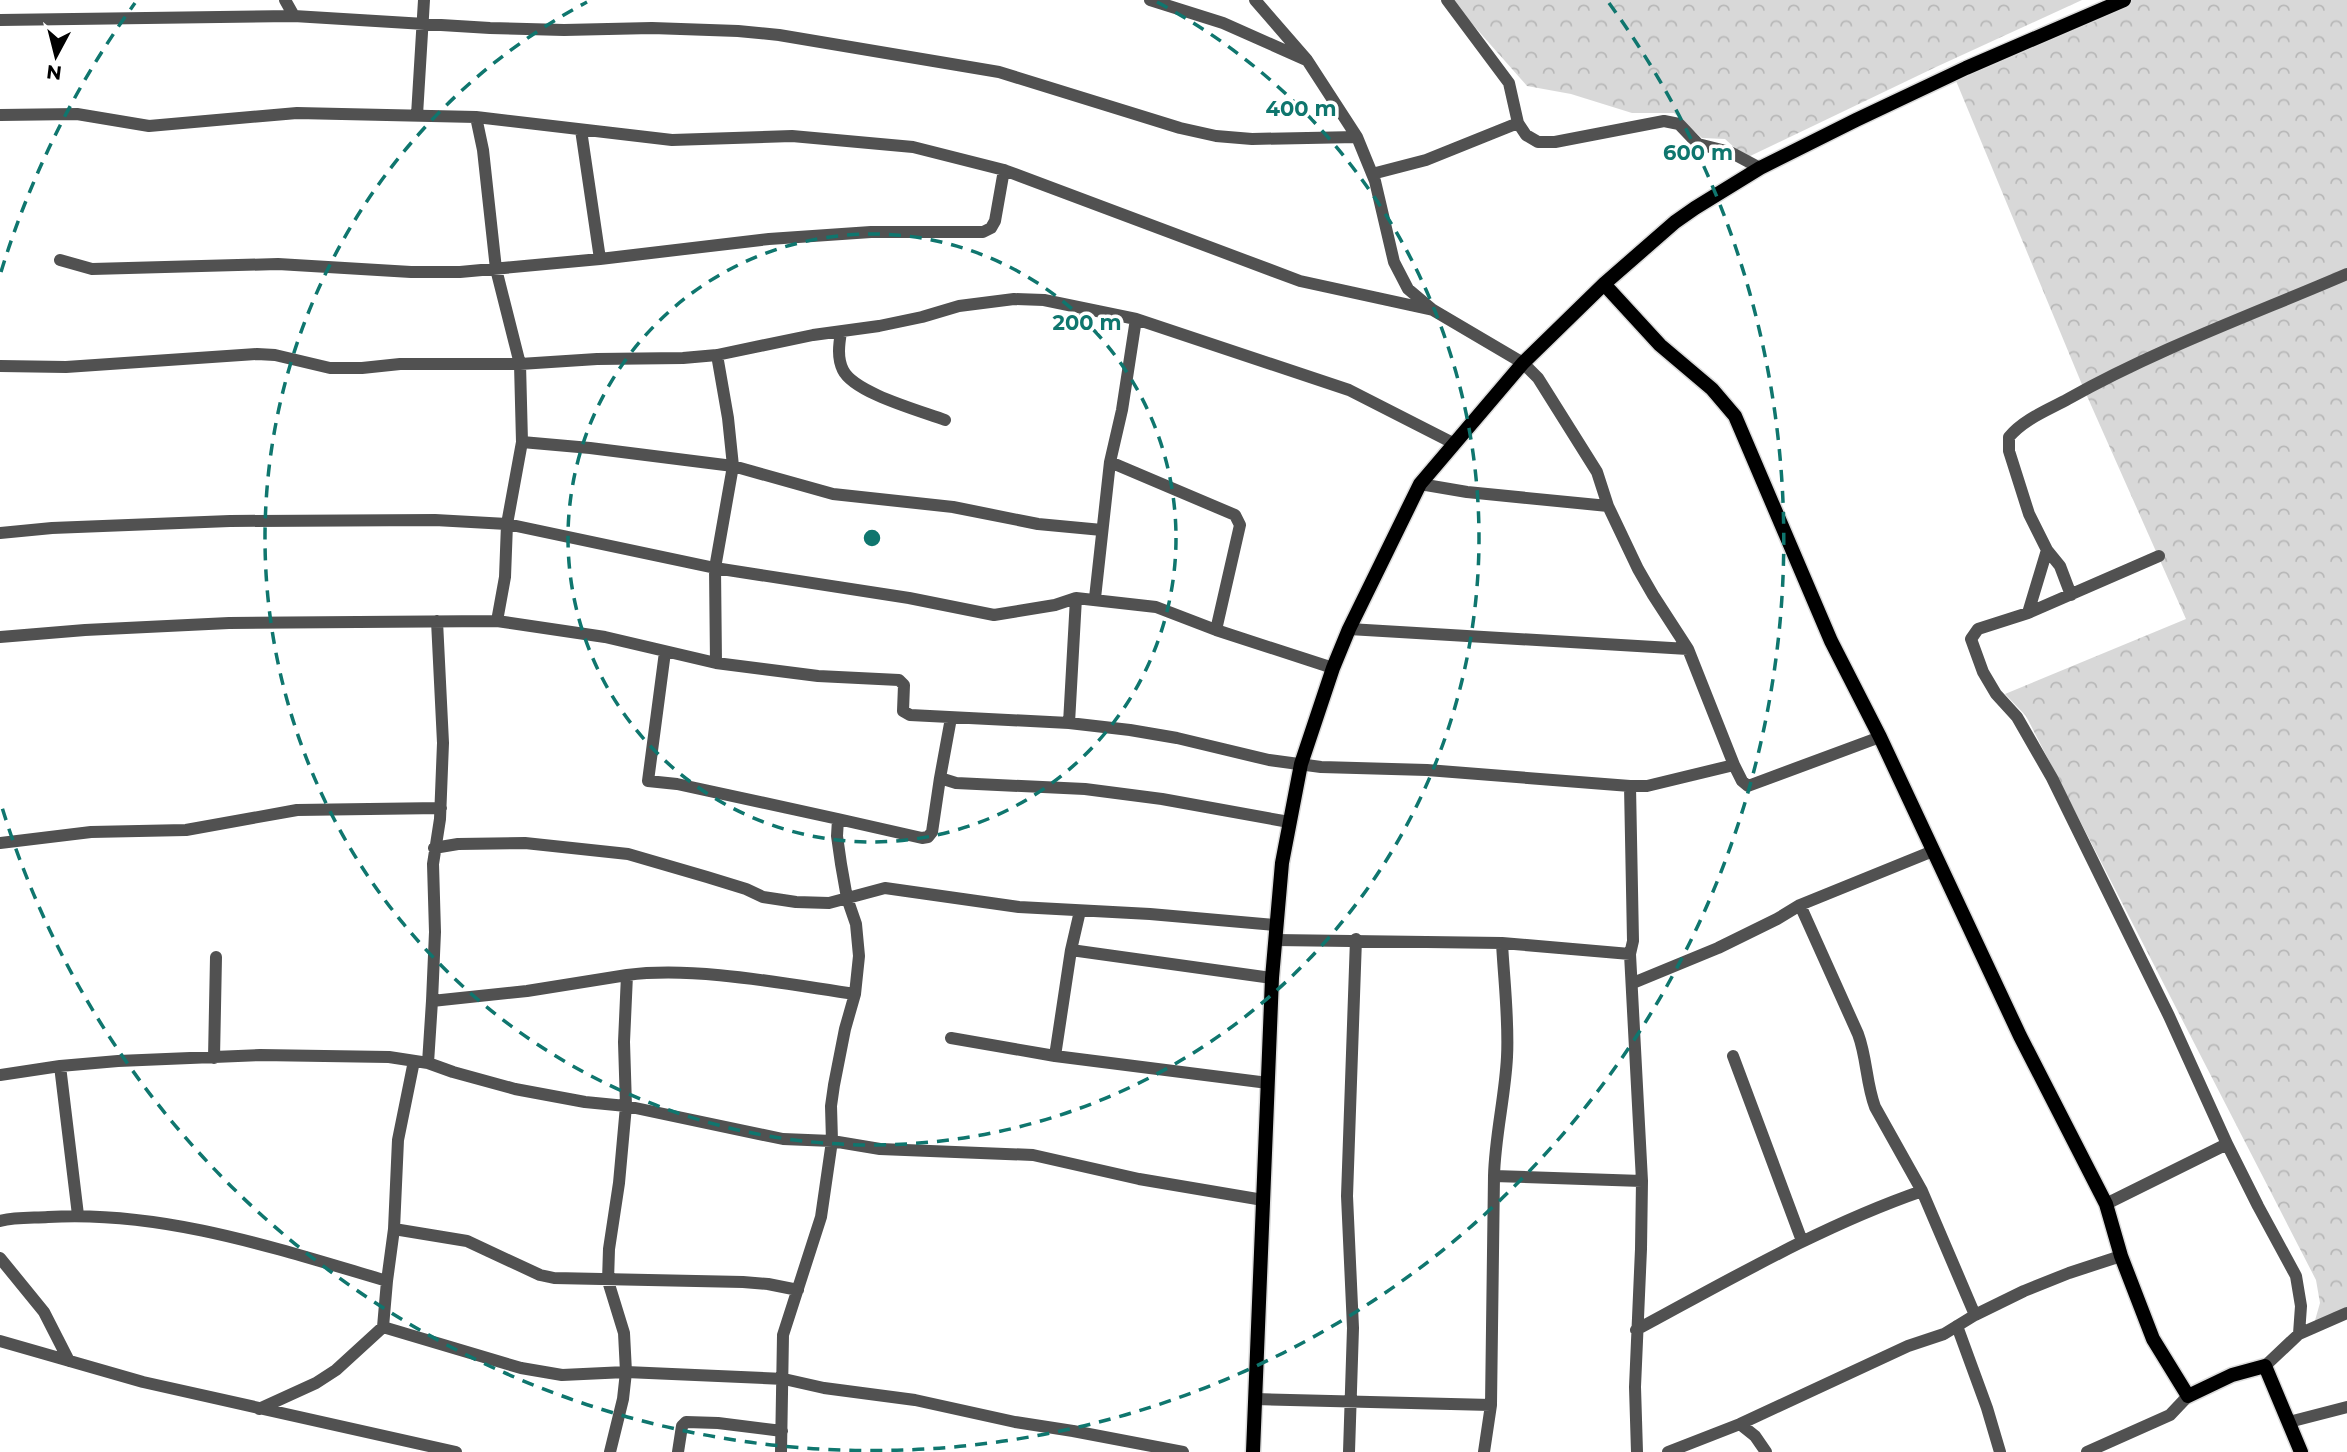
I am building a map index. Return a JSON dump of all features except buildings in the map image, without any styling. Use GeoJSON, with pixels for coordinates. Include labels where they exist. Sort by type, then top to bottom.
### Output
{"type":"FeatureCollection","features":[{"type":"Feature","properties":{"kind":"main road"},"geometry":{"type":"LineString","coordinates":[[1253,1452],[1272,978],[1282,863],[1289,822],[1301,764],[1333,668],[1349,629],[1420,484],[1523,363],[1604,284],[1675,222],[1716,193],[1760,168],[1944,78],[2123,0]]}},
{"type":"Feature","properties":{"kind":"main road"},"geometry":{"type":"LineString","coordinates":[[1604,284],[1660,345],[1712,389],[1735,416],[1831,641],[1880,737],[2020,1036],[2106,1204],[2153,1339],[2188,1396],[2232,1376],[2264,1366],[2301,1452]]}},
{"type":"Feature","properties":{"kind":"street"},"geometry":{"type":"LineString","coordinates":[[285,0],[293,16]]}},
{"type":"Feature","properties":{"kind":"street"},"geometry":{"type":"LineString","coordinates":[[417,115],[424,0]]}},
{"type":"Feature","properties":{"kind":"street"},"geometry":{"type":"LineString","coordinates":[[1150,0],[1223,23],[1307,60]]}},
{"type":"Feature","properties":{"kind":"street"},"geometry":{"type":"LineString","coordinates":[[1255,0],[1307,60],[1357,137],[1372,174],[1398,271],[1408,289],[1433,310],[1523,363],[1538,378],[1569,424],[1597,472],[1608,506],[1653,595],[1688,649],[1742,782],[1748,786],[1880,737]]}},
{"type":"Feature","properties":{"kind":"street"},"geometry":{"type":"LineString","coordinates":[[1447,0],[1509,83],[1518,123],[1526,135],[1538,142],[1555,142],[1664,121],[1679,124],[1698,144],[1730,152],[1760,168]]}},
{"type":"Feature","properties":{"kind":"street"},"geometry":{"type":"LineString","coordinates":[[0,20],[293,16],[564,30],[652,27],[779,35],[999,72],[1180,128],[1216,136],[1252,139],[1357,137]]}},
{"type":"Feature","properties":{"kind":"street"},"geometry":{"type":"LineString","coordinates":[[0,115],[77,114],[149,126],[297,113],[476,117],[695,141],[792,136],[913,147],[1004,170],[1300,281],[1433,310]]}},
{"type":"Feature","properties":{"kind":"street"},"geometry":{"type":"LineString","coordinates":[[476,117],[483,150],[496,269],[520,364],[522,442],[507,524],[505,577],[497,621]]}},
{"type":"Feature","properties":{"kind":"street"},"geometry":{"type":"LineString","coordinates":[[1372,174],[1426,160],[1518,123]]}},
{"type":"Feature","properties":{"kind":"street"},"geometry":{"type":"LineString","coordinates":[[581,130],[600,259]]}},
{"type":"Feature","properties":{"kind":"street"},"geometry":{"type":"LineString","coordinates":[[60,260],[92,269],[278,264],[411,272],[496,269],[769,239],[871,232],[983,232],[991,228],[995,221],[1004,170]]}},
{"type":"Feature","properties":{"kind":"street"},"geometry":{"type":"LineString","coordinates":[[2071,595],[2060,566],[2047,550],[2029,514],[2009,451],[2009,437],[2015,430],[2061,402],[2109,378],[2206,333],[2347,274]]}},
{"type":"Feature","properties":{"kind":"street"},"geometry":{"type":"LineString","coordinates":[[0,366],[66,367],[257,354],[275,355],[330,368],[683,358],[717,355],[922,317],[959,306],[1014,299],[1044,300],[1136,319],[1349,390],[1454,443]]}},
{"type":"Feature","properties":{"kind":"street"},"geometry":{"type":"LineString","coordinates":[[1095,598],[1110,462],[1122,410],[1136,319]]}},
{"type":"Feature","properties":{"kind":"street"},"geometry":{"type":"LineString","coordinates":[[841,332],[839,356],[843,371],[855,383],[945,420]]}},
{"type":"Feature","properties":{"kind":"street"},"geometry":{"type":"LineString","coordinates":[[716,663],[715,568],[733,466],[729,418],[717,355]]}},
{"type":"Feature","properties":{"kind":"street"},"geometry":{"type":"LineString","coordinates":[[522,442],[733,466],[833,494],[953,507],[1038,524],[1102,530]]}},
{"type":"Feature","properties":{"kind":"street"},"geometry":{"type":"LineString","coordinates":[[1110,462],[1235,515],[1239,520],[1216,630]]}},
{"type":"Feature","properties":{"kind":"street"},"geometry":{"type":"LineString","coordinates":[[1420,484],[1467,492],[1608,506]]}},
{"type":"Feature","properties":{"kind":"street"},"geometry":{"type":"LineString","coordinates":[[0,533],[79,527],[308,519],[435,520],[507,524],[715,568],[909,598],[994,615],[1055,605],[1076,598],[1095,598],[1156,607],[1216,630],[1333,668]]}},
{"type":"Feature","properties":{"kind":"street"},"geometry":{"type":"LineString","coordinates":[[2028,613],[2047,550]]}},
{"type":"Feature","properties":{"kind":"street"},"geometry":{"type":"LineString","coordinates":[[2159,555],[2028,613],[1978,629],[1971,639],[1996,694],[2017,718],[2052,778],[2169,1016],[2227,1144],[2296,1276],[2301,1306],[2299,1334]]}},
{"type":"Feature","properties":{"kind":"street"},"geometry":{"type":"LineString","coordinates":[[1069,723],[1076,598]]}},
{"type":"Feature","properties":{"kind":"street"},"geometry":{"type":"LineString","coordinates":[[428,1063],[435,932],[432,893],[434,848],[441,808],[443,743],[436,621]]}},
{"type":"Feature","properties":{"kind":"street"},"geometry":{"type":"LineString","coordinates":[[0,637],[229,623],[497,621],[605,638],[716,663],[818,676],[899,680],[904,685],[902,707],[905,714],[1069,723],[1177,738],[1269,760],[1321,767],[1427,770],[1647,786],[1734,765]]}},
{"type":"Feature","properties":{"kind":"street"},"geometry":{"type":"LineString","coordinates":[[1349,629],[1688,649]]}},
{"type":"Feature","properties":{"kind":"street"},"geometry":{"type":"LineString","coordinates":[[665,652],[648,781],[677,784],[922,838],[928,837],[932,832],[951,718]]}},
{"type":"Feature","properties":{"kind":"street"},"geometry":{"type":"LineString","coordinates":[[940,778],[957,783],[1084,789],[1162,799],[1289,822]]}},
{"type":"Feature","properties":{"kind":"street"},"geometry":{"type":"LineString","coordinates":[[1630,786],[1633,941],[1630,954],[1642,1181],[1636,1330],[1637,1452]]}},
{"type":"Feature","properties":{"kind":"street"},"geometry":{"type":"LineString","coordinates":[[0,843],[91,832],[186,830],[297,810],[441,808]]}},
{"type":"Feature","properties":{"kind":"street"},"geometry":{"type":"LineString","coordinates":[[781,1452],[783,1335],[821,1217],[832,1141],[831,1106],[837,1061],[855,994],[859,956],[856,924],[847,898],[837,836],[838,819]]}},
{"type":"Feature","properties":{"kind":"street"},"geometry":{"type":"LineString","coordinates":[[434,848],[458,844],[525,843],[628,854],[708,877],[774,900],[829,903],[886,888],[1019,907],[1150,914],[1275,932],[1356,939],[1502,943],[1630,954]]}},
{"type":"Feature","properties":{"kind":"street"},"geometry":{"type":"LineString","coordinates":[[1633,983],[1718,948],[1800,905],[1933,851]]}},
{"type":"Feature","properties":{"kind":"street"},"geometry":{"type":"LineString","coordinates":[[1800,905],[1858,1034],[1865,1053],[1870,1094],[1875,1107],[1922,1192],[1975,1315]]}},
{"type":"Feature","properties":{"kind":"street"},"geometry":{"type":"LineString","coordinates":[[1055,1056],[1080,911]]}},
{"type":"Feature","properties":{"kind":"street"},"geometry":{"type":"LineString","coordinates":[[1349,1452],[1353,1328],[1348,1269],[1347,1196],[1356,939]]}},
{"type":"Feature","properties":{"kind":"street"},"geometry":{"type":"LineString","coordinates":[[1484,1452],[1491,1405],[1495,1147],[1503,1112],[1507,1054],[1502,943]]}},
{"type":"Feature","properties":{"kind":"street"},"geometry":{"type":"LineString","coordinates":[[1072,950],[1272,978]]}},
{"type":"Feature","properties":{"kind":"street"},"geometry":{"type":"LineString","coordinates":[[214,1058],[216,957]]}},
{"type":"Feature","properties":{"kind":"street"},"geometry":{"type":"LineString","coordinates":[[432,1001],[518,992],[626,975],[681,974],[855,994]]}},
{"type":"Feature","properties":{"kind":"street"},"geometry":{"type":"LineString","coordinates":[[610,1452],[623,1399],[626,1372],[624,1333],[608,1281],[609,1249],[620,1183],[626,1106],[626,975]]}},
{"type":"Feature","properties":{"kind":"street"},"geometry":{"type":"LineString","coordinates":[[951,1038],[1055,1056],[1268,1083]]}},
{"type":"Feature","properties":{"kind":"street"},"geometry":{"type":"LineString","coordinates":[[0,1075],[60,1066],[214,1058],[307,1055],[389,1057],[428,1063],[515,1088],[585,1102],[626,1106],[783,1139],[832,1141],[880,1149],[1033,1155],[1139,1179],[1263,1200]]}},
{"type":"Feature","properties":{"kind":"street"},"geometry":{"type":"LineString","coordinates":[[1733,1056],[1802,1241]]}},
{"type":"Feature","properties":{"kind":"street"},"geometry":{"type":"LineString","coordinates":[[259,1409],[316,1383],[336,1370],[383,1327],[394,1229],[398,1140],[414,1061]]}},
{"type":"Feature","properties":{"kind":"street"},"geometry":{"type":"LineString","coordinates":[[60,1066],[78,1215]]}},
{"type":"Feature","properties":{"kind":"street"},"geometry":{"type":"LineString","coordinates":[[2106,1204],[2227,1144]]}},
{"type":"Feature","properties":{"kind":"street"},"geometry":{"type":"LineString","coordinates":[[1494,1176],[1642,1181]]}},
{"type":"Feature","properties":{"kind":"street"},"geometry":{"type":"LineString","coordinates":[[1636,1330],[1802,1241],[1888,1203],[1922,1192]]}},
{"type":"Feature","properties":{"kind":"street"},"geometry":{"type":"LineString","coordinates":[[0,1221],[78,1215],[169,1223],[287,1251],[387,1281]]}},
{"type":"Feature","properties":{"kind":"street"},"geometry":{"type":"LineString","coordinates":[[394,1229],[467,1241],[547,1277],[608,1281],[758,1282],[798,1290]]}},
{"type":"Feature","properties":{"kind":"street"},"geometry":{"type":"LineString","coordinates":[[1668,1452],[1740,1424],[1908,1346],[1944,1334],[1975,1315],[2058,1278],[2122,1256]]}},
{"type":"Feature","properties":{"kind":"street"},"geometry":{"type":"LineString","coordinates":[[0,1258],[44,1312],[69,1361]]}},
{"type":"Feature","properties":{"kind":"street"},"geometry":{"type":"LineString","coordinates":[[2264,1366],[2299,1334],[2347,1314]]}},
{"type":"Feature","properties":{"kind":"street"},"geometry":{"type":"LineString","coordinates":[[1956,1326],[1987,1408],[2000,1452]]}},
{"type":"Feature","properties":{"kind":"street"},"geometry":{"type":"LineString","coordinates":[[383,1327],[521,1368],[573,1375],[626,1372],[784,1379],[846,1392],[915,1400],[1015,1422],[1183,1452]]}},
{"type":"Feature","properties":{"kind":"street"},"geometry":{"type":"LineString","coordinates":[[0,1341],[144,1382],[456,1452]]}},
{"type":"Feature","properties":{"kind":"street"},"geometry":{"type":"LineString","coordinates":[[2087,1452],[2170,1415],[2188,1396]]}},
{"type":"Feature","properties":{"kind":"street"},"geometry":{"type":"LineString","coordinates":[[1255,1399],[1491,1405]]}},
{"type":"Feature","properties":{"kind":"street"},"geometry":{"type":"LineString","coordinates":[[2289,1422],[2347,1407]]}},
{"type":"Feature","properties":{"kind":"street"},"geometry":{"type":"LineString","coordinates":[[678,1452],[682,1426],[686,1422],[782,1431]]}},
{"type":"Feature","properties":{"kind":"street"},"geometry":{"type":"LineString","coordinates":[[1740,1424],[1755,1436],[1766,1452]]}},
{"type":"Feature","properties":{"kind":"green space"},"geometry":{"type":"Polygon","coordinates":[[[1451,0],[2082,0],[1746,158],[1725,139],[1702,138],[1674,113],[1632,113],[1571,94],[1527,86],[1451,0]]]}},
{"type":"Feature","properties":{"kind":"green space"},"geometry":{"type":"Polygon","coordinates":[[[2120,0],[2347,0],[2347,1311],[2314,1324],[2320,1303],[2316,1280],[2026,716],[2005,694],[2186,619],[2083,387],[1954,76],[2120,0]]]}}]}
